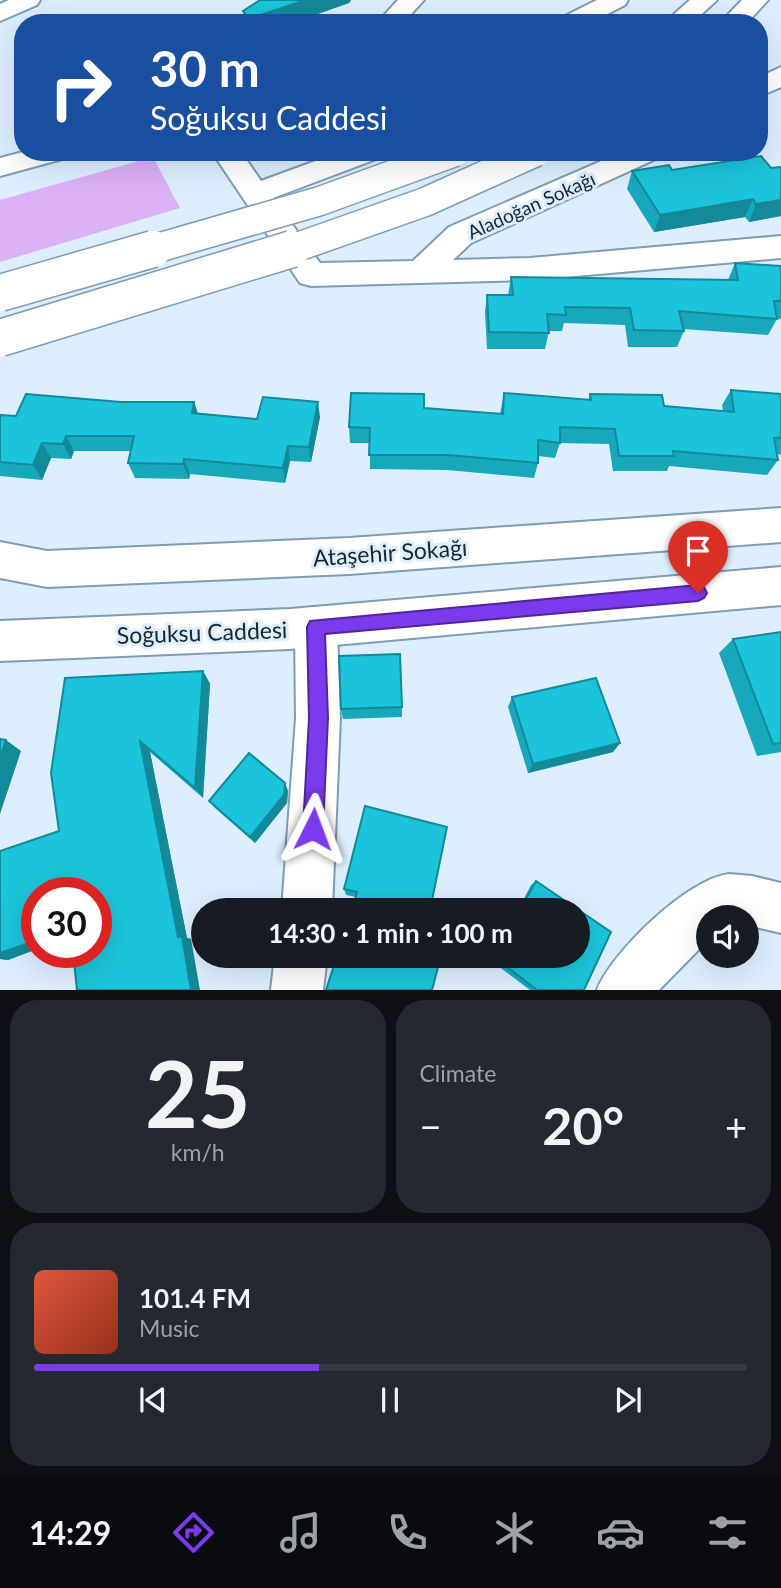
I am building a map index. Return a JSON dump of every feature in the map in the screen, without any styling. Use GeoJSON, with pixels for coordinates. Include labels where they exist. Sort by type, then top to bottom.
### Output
{"type":"FeatureCollection","features":[{"type":"Feature","properties":{"kind":"main road"},"geometry":{"type":"LineString","coordinates":[[0,14],[28,0]]}},
{"type":"Feature","properties":{"kind":"main road"},"geometry":{"type":"LineString","coordinates":[[398,14],[412,0]]}},
{"type":"Feature","properties":{"kind":"main road"},"geometry":{"type":"LineString","coordinates":[[588,14],[616,0]]}},
{"type":"Feature","properties":{"kind":"main road"},"geometry":{"type":"LineString","coordinates":[[687,14],[705,0]]}},
{"type":"Feature","properties":{"kind":"main road"},"geometry":{"type":"LineString","coordinates":[[741,14],[756,0]]}},
{"type":"Feature","properties":{"kind":"main road"},"geometry":{"type":"LineString","coordinates":[[0,167],[22,161]]}},
{"type":"Feature","properties":{"kind":"main road"},"geometry":{"type":"LineString","coordinates":[[232,161],[311,275],[530,269],[781,247]]}},
{"type":"Feature","properties":{"kind":"main road"},"geometry":{"type":"LineString","coordinates":[[254,194],[344,161]]}},
{"type":"Feature","properties":{"kind":"main road"},"geometry":{"type":"LineString","coordinates":[[0,292],[320,201],[430,161]]}},
{"type":"Feature","properties":{"kind":"main road"},"geometry":{"type":"LineString","coordinates":[[0,338],[191,283],[396,214],[519,161]]}},
{"type":"Feature","properties":{"kind":"main road","name":"Aladoğan Sokağı"},"geometry":{"type":"LineString","coordinates":[[423,270],[460,236],[628,161]]}},
{"type":"Feature","properties":{"kind":"main road","name":"Ataşehir Sokağı"},"geometry":{"type":"LineString","coordinates":[[0,561],[47,569],[336,556],[781,525]]}},
{"type":"Feature","properties":{"kind":"main road","name":"Soğuksu Caddesi"},"geometry":{"type":"LineString","coordinates":[[0,641],[316,627],[781,586]]}},
{"type":"Feature","properties":{"kind":"main road"},"geometry":{"type":"LineString","coordinates":[[308,898],[318,718],[316,627]]}},
{"type":"Feature","properties":{"kind":"main road"},"geometry":{"type":"LineString","coordinates":[[623,989],[684,926],[722,900],[770,903],[781,908]]}},
{"type":"Feature","properties":{"kind":"main road"},"geometry":{"type":"LineString","coordinates":[[297,989],[300,968]]}},
{"type":"Feature","properties":{"kind":"shaded area"},"geometry":{"type":"Polygon","coordinates":[[[139,161],[155,161],[180,208],[0,262],[0,200],[139,161]]]}},
{"type":"Feature","properties":{"kind":"building"},"geometry":{"type":"Polygon","coordinates":[[[260,0],[306,0],[263,14],[245,14],[243,11],[260,0]]]}},
{"type":"Feature","properties":{"kind":"building"},"geometry":{"type":"Polygon","coordinates":[[[729,161],[765,161],[771,168],[781,167],[781,200],[756,204],[753,199],[660,215],[632,171],[669,165],[672,170],[729,161]]]}},
{"type":"Feature","properties":{"kind":"building"},"geometry":{"type":"Polygon","coordinates":[[[735,263],[781,266],[781,301],[774,301],[777,319],[679,311],[684,331],[634,330],[630,308],[565,307],[566,315],[547,314],[549,333],[489,332],[487,295],[513,295],[511,277],[738,280],[735,263]]]}},
{"type":"Feature","properties":{"kind":"building"},"geometry":{"type":"Polygon","coordinates":[[[731,390],[781,394],[781,438],[774,438],[778,460],[673,451],[674,456],[619,456],[615,429],[560,427],[560,443],[538,440],[538,463],[448,455],[369,455],[370,428],[349,427],[351,393],[424,394],[424,408],[503,414],[504,393],[591,400],[590,394],[662,395],[664,406],[734,412],[731,390]]]}},
{"type":"Feature","properties":{"kind":"building"},"geometry":{"type":"Polygon","coordinates":[[[26,394],[121,402],[194,402],[192,413],[257,419],[263,397],[318,402],[309,447],[288,446],[283,468],[184,459],[183,464],[128,463],[134,436],[66,436],[63,444],[42,443],[33,465],[0,462],[0,415],[16,416],[26,394]]]}},
{"type":"Feature","properties":{"kind":"building"},"geometry":{"type":"Polygon","coordinates":[[[781,632],[781,743],[773,744],[733,639],[781,632]]]}},
{"type":"Feature","properties":{"kind":"building"},"geometry":{"type":"Polygon","coordinates":[[[400,654],[402,707],[341,709],[339,656],[400,654]]]}},
{"type":"Feature","properties":{"kind":"building"},"geometry":{"type":"Polygon","coordinates":[[[203,671],[195,788],[140,741],[178,937],[182,936],[191,990],[77,990],[75,968],[112,968],[112,877],[21,877],[21,946],[0,953],[0,851],[59,831],[51,773],[65,678],[203,671]]]}},
{"type":"Feature","properties":{"kind":"building"},"geometry":{"type":"Polygon","coordinates":[[[596,678],[620,743],[533,764],[512,697],[596,678]]]}},
{"type":"Feature","properties":{"kind":"building"},"geometry":{"type":"Polygon","coordinates":[[[0,739],[6,740],[0,758],[0,739]]]}},
{"type":"Feature","properties":{"kind":"building"},"geometry":{"type":"Polygon","coordinates":[[[249,753],[285,783],[284,795],[250,837],[209,801],[249,753]]]}},
{"type":"Feature","properties":{"kind":"building"},"geometry":{"type":"Polygon","coordinates":[[[365,806],[447,827],[432,898],[355,898],[357,892],[344,889],[365,806]]]}},
{"type":"Feature","properties":{"kind":"building"},"geometry":{"type":"Polygon","coordinates":[[[536,881],[561,898],[527,898],[536,881]]]}},
{"type":"Feature","properties":{"kind":"building"},"geometry":{"type":"Polygon","coordinates":[[[590,918],[611,932],[584,990],[537,990],[508,968],[590,968],[590,918]]]}},
{"type":"Feature","properties":{"kind":"building"},"geometry":{"type":"Polygon","coordinates":[[[333,968],[438,968],[432,990],[326,990],[333,968]]]}},
{"type":"Feature","properties":{"kind":"route"},"geometry":{"type":"LineString","coordinates":[[313,829],[318,718],[316,627],[698,593]]}}]}
